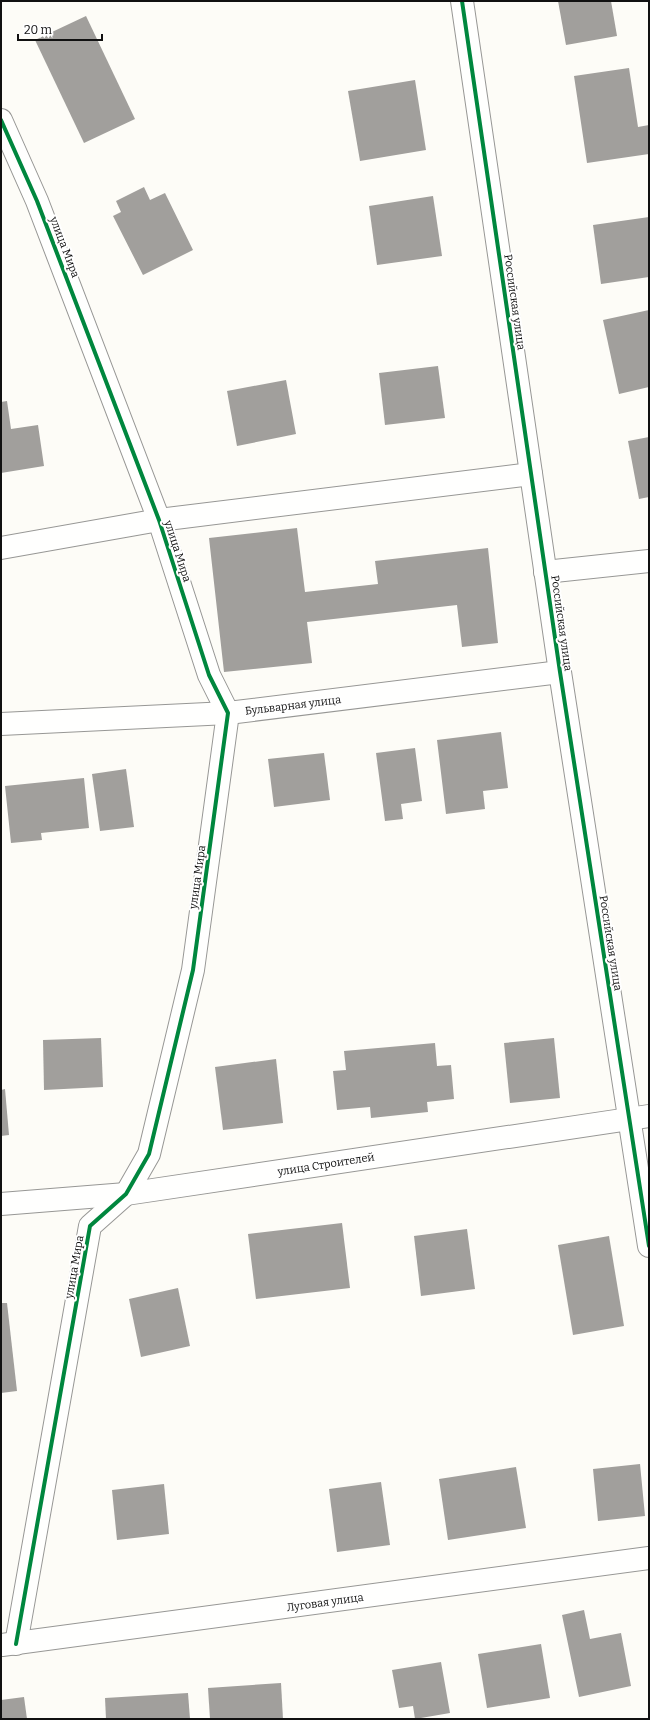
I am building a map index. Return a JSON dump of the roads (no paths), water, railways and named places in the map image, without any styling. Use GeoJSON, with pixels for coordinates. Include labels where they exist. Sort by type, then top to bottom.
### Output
{"type":"FeatureCollection","features":[{"type":"Feature","properties":{"kind":"street","name":"Российская улица"},"geometry":{"type":"LineString","coordinates":[[462,1],[560,672],[639,1117],[649,1246]]}},
{"type":"Feature","properties":{"kind":"street","name":"улица Мира"},"geometry":{"type":"LineString","coordinates":[[1,120],[38,201],[159,520],[209,675],[228,713],[193,970],[149,1154],[126,1194],[90,1226],[8,1645]]}},
{"type":"Feature","properties":{"kind":"street"},"geometry":{"type":"LineString","coordinates":[[1,548],[159,520],[531,474]]}},
{"type":"Feature","properties":{"kind":"street"},"geometry":{"type":"LineString","coordinates":[[545,572],[649,561]]}},
{"type":"Feature","properties":{"kind":"street","name":"Бульварная улица"},"geometry":{"type":"LineString","coordinates":[[1,724],[228,713],[560,672]]}},
{"type":"Feature","properties":{"kind":"street","name":"улица Строителей"},"geometry":{"type":"LineString","coordinates":[[1,1204],[126,1194],[639,1117]]}},
{"type":"Feature","properties":{"kind":"street","name":"Луговая улица"},"geometry":{"type":"LineString","coordinates":[[8,1645],[649,1558]]}}]}
